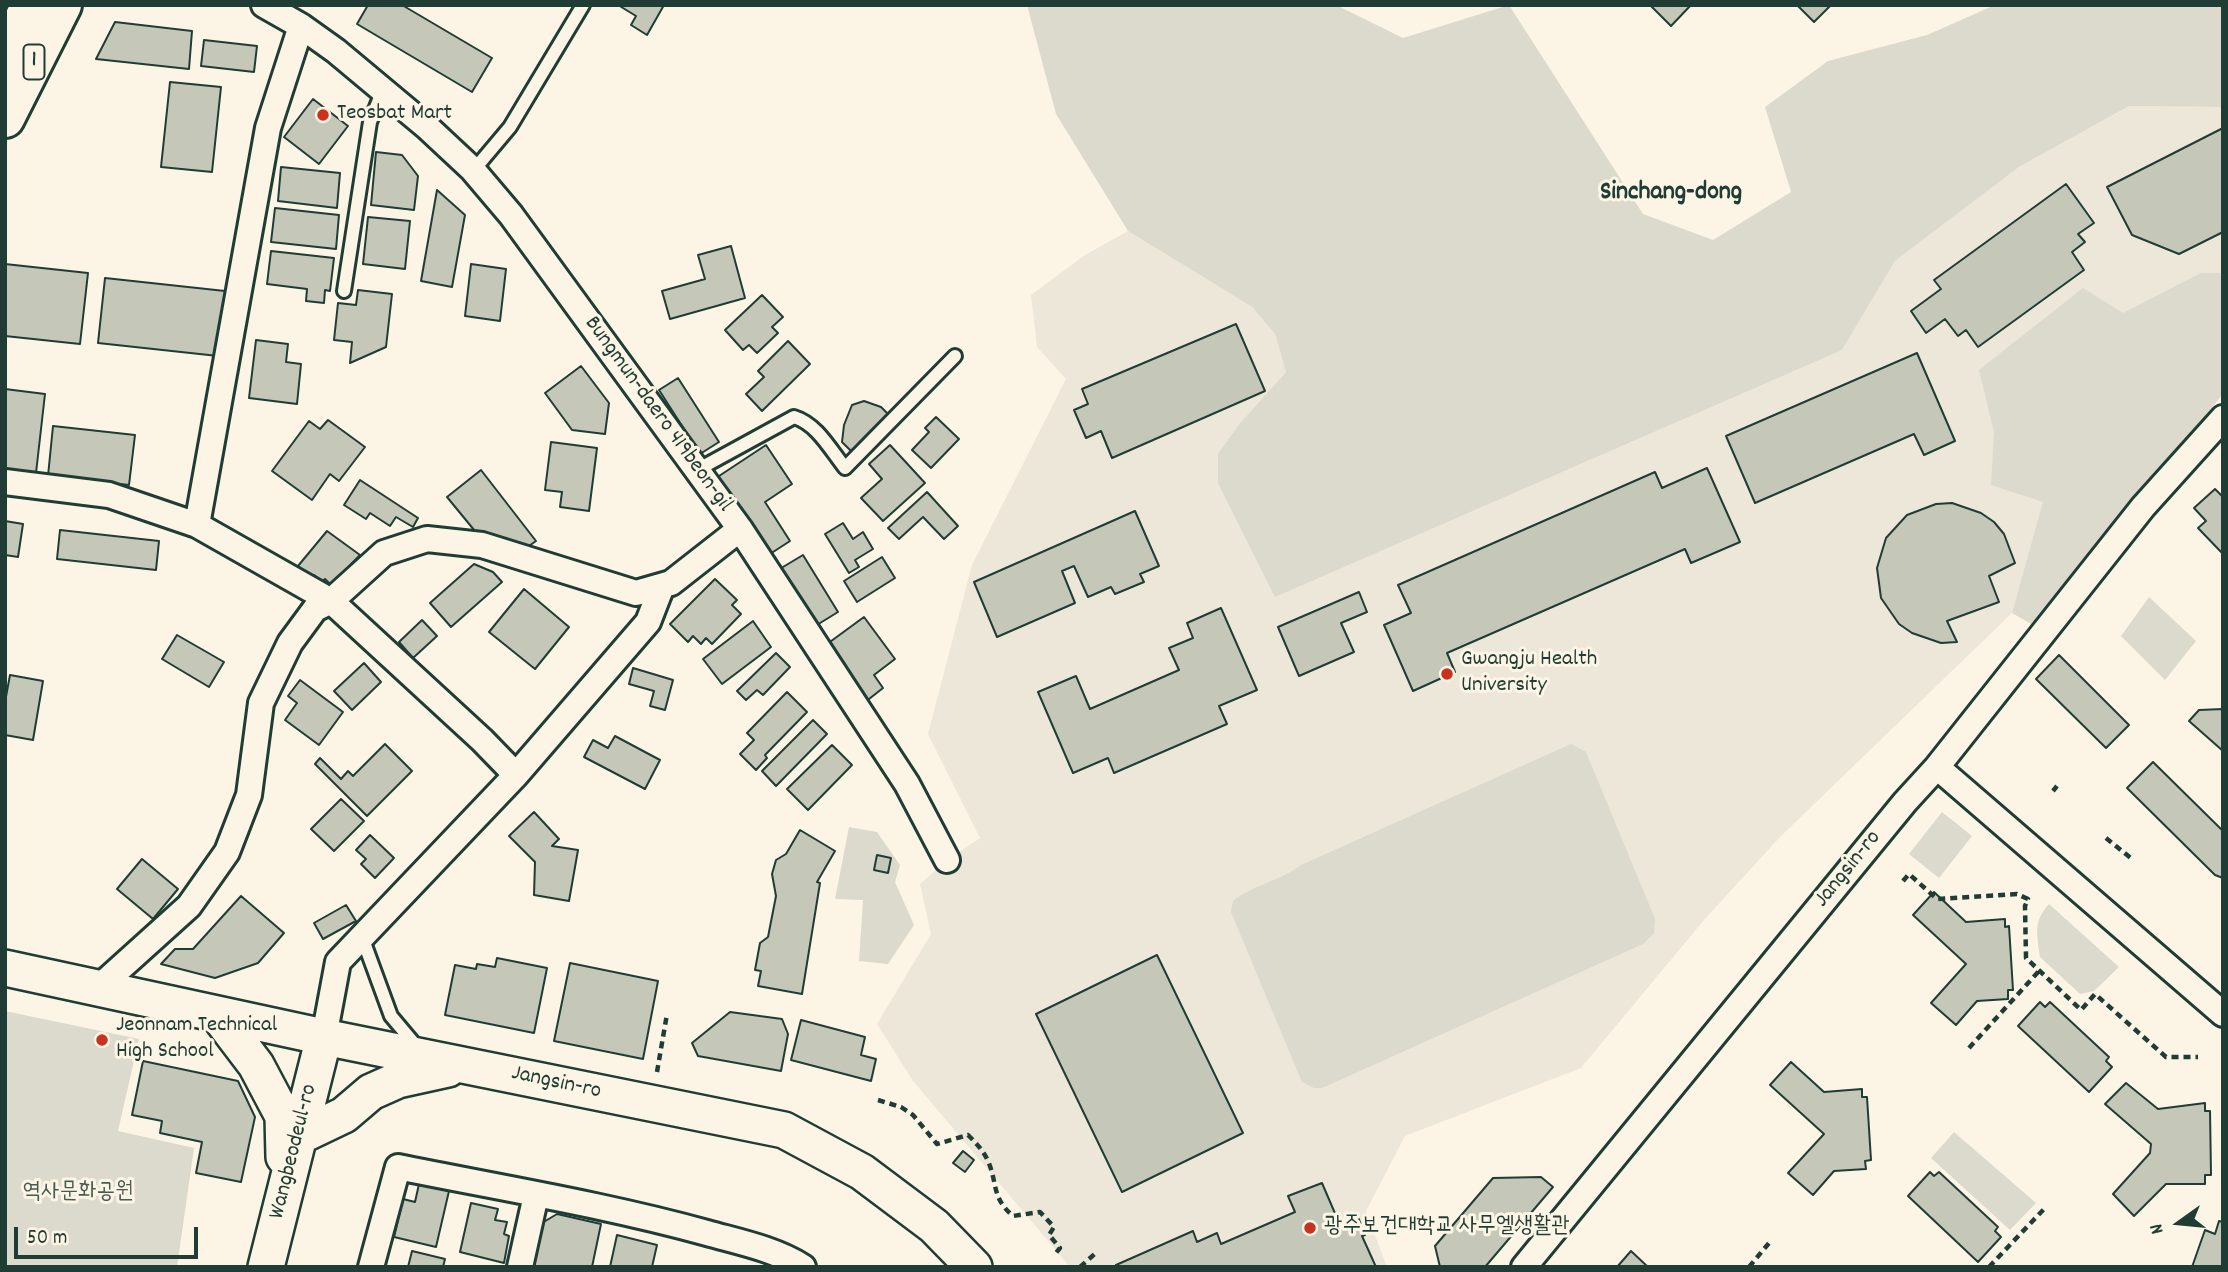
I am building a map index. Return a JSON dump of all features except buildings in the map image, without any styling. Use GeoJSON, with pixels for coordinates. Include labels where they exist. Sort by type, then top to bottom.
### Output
{"type":"FeatureCollection","features":[{"type":"Feature","properties":{"kind":"main road","name":"1"},"geometry":{"type":"LineString","coordinates":[[5,56],[31,5]]}},
{"type":"Feature","properties":{"kind":"main road","name":"1"},"geometry":{"type":"LineString","coordinates":[[5,118],[62,5]]}},
{"type":"Feature","properties":{"kind":"main road","name":"Jangsin-ro"},"geometry":{"type":"LineString","coordinates":[[5,968],[218,1015],[784,1130],[862,1172],[934,1226],[974,1267]]}},
{"type":"Feature","properties":{"kind":"main road"},"geometry":{"type":"LineString","coordinates":[[218,1015],[256,1065],[283,1116],[284,1160],[288,1180]]}},
{"type":"Feature","properties":{"kind":"main road","name":"Wangbeodeul-ro"},"geometry":{"type":"LineString","coordinates":[[266,1267],[324,1037]]}},
{"type":"Feature","properties":{"kind":"main road"},"geometry":{"type":"LineString","coordinates":[[298,1137],[345,1115],[371,1092],[398,1080],[465,1066]]}},
{"type":"Feature","properties":{"kind":"street","name":"Bungmun-daero 419beon-gil"},"geometry":{"type":"LineString","coordinates":[[264,5],[337,51],[427,127],[473,171],[511,215],[740,529],[907,784],[947,860]]}},
{"type":"Feature","properties":{"kind":"street"},"geometry":{"type":"LineString","coordinates":[[197,525],[268,128],[301,26]]}},
{"type":"Feature","properties":{"kind":"street","name":"Jangsin-ro"},"geometry":{"type":"LineString","coordinates":[[1524,1267],[1887,824],[1937,767],[2143,507],[2223,418]]}},
{"type":"Feature","properties":{"kind":"street"},"geometry":{"type":"LineString","coordinates":[[5,482],[109,495],[197,525],[331,601],[482,740],[516,775]]}},
{"type":"Feature","properties":{"kind":"street"},"geometry":{"type":"LineString","coordinates":[[97,989],[189,906],[227,852],[248,794],[261,703],[290,643],[315,609],[331,601],[384,553],[427,538],[482,545],[636,593],[671,583],[740,529]]}},
{"type":"Feature","properties":{"kind":"street"},"geometry":{"type":"LineString","coordinates":[[324,1037],[338,962],[516,775],[648,622],[662,586]]}},
{"type":"Feature","properties":{"kind":"street"},"geometry":{"type":"LineString","coordinates":[[1937,767],[2223,1014]]}},
{"type":"Feature","properties":{"kind":"street"},"geometry":{"type":"LineString","coordinates":[[371,1267],[398,1167],[659,1220],[739,1242],[792,1260],[803,1267]]}},
{"type":"Feature","properties":{"kind":"street"},"geometry":{"type":"LineString","coordinates":[[520,1267],[536,1195]]}},
{"type":"Feature","properties":{"kind":"lane"},"geometry":{"type":"LineString","coordinates":[[473,171],[510,127],[583,5]]}},
{"type":"Feature","properties":{"kind":"lane"},"geometry":{"type":"LineString","coordinates":[[344,291],[370,122],[383,90]]}},
{"type":"Feature","properties":{"kind":"lane"},"geometry":{"type":"LineString","coordinates":[[697,470],[794,417],[813,427],[845,468],[956,356]]}},
{"type":"Feature","properties":{"kind":"lane"},"geometry":{"type":"LineString","coordinates":[[362,937],[391,1016],[426,1058]]}},
{"type":"Feature","properties":{"kind":"path"},"geometry":{"type":"LineString","coordinates":[[2053,791],[2057,786]]}},
{"type":"Feature","properties":{"kind":"path"},"geometry":{"type":"LineString","coordinates":[[2106,838],[2132,859]]}},
{"type":"Feature","properties":{"kind":"path"},"geometry":{"type":"LineString","coordinates":[[1903,881],[1909,874],[1937,899],[2017,894],[2028,899],[2025,906],[2026,958],[2039,971],[2081,1010],[2095,994],[2166,1057],[2198,1057]]}},
{"type":"Feature","properties":{"kind":"path"},"geometry":{"type":"LineString","coordinates":[[1969,1048],[2039,971]]}},
{"type":"Feature","properties":{"kind":"path"},"geometry":{"type":"LineString","coordinates":[[657,1072],[667,1014]]}},
{"type":"Feature","properties":{"kind":"path"},"geometry":{"type":"LineString","coordinates":[[878,1100],[901,1107],[913,1115],[937,1144],[968,1135],[979,1146],[989,1163],[1001,1206],[1013,1216],[1040,1212],[1054,1227],[1049,1235],[1060,1248],[1055,1254]]}},
{"type":"Feature","properties":{"kind":"path"},"geometry":{"type":"LineString","coordinates":[[1989,1267],[2043,1209]]}},
{"type":"Feature","properties":{"kind":"path"},"geometry":{"type":"LineString","coordinates":[[1749,1267],[1769,1243]]}},
{"type":"Feature","properties":{"kind":"path"},"geometry":{"type":"LineString","coordinates":[[1080,1267],[1097,1252]]}},
{"type":"Feature","properties":{"kind":"shaded area","name":"Gwangju Health University"},"geometry":{"type":"Polygon","coordinates":[[[2129,106],[2223,107],[2223,289],[2044,502],[2012,613],[1780,837],[1704,920],[1581,1068],[1405,1136],[1366,1211],[1387,1267],[1070,1267],[913,1081],[877,1024],[931,934],[920,884],[947,860],[980,838],[928,734],[972,565],[1066,379],[1037,347],[1031,295],[1085,255],[1128,231],[1252,307],[1275,334],[1286,372],[1241,422],[1842,350],[1895,261],[2019,167],[2129,106]]]}},
{"type":"Feature","properties":{"kind":"green space"},"geometry":{"type":"Polygon","coordinates":[[[1027,5],[1336,5],[1403,38],[1509,5],[1643,214],[1713,240],[1791,192],[1765,107],[1828,61],[1927,35],[1995,5],[2223,5],[2223,107],[2129,106],[2019,167],[1895,261],[1842,350],[1275,597],[1218,483],[1218,454],[1241,422],[1286,372],[1275,334],[1252,307],[1128,231],[1056,114],[1027,5]]]}},
{"type":"Feature","properties":{"kind":"green space"},"geometry":{"type":"Polygon","coordinates":[[[2201,273],[2223,273],[2223,394],[2031,624],[2012,613],[2043,502],[1991,485],[1994,432],[1979,370],[2083,288],[2123,313],[2201,273]]]}},
{"type":"Feature","properties":{"kind":"green space"},"geometry":{"type":"Polygon","coordinates":[[[2149,597],[2196,641],[2165,680],[2121,636],[2149,597]]]}},
{"type":"Feature","properties":{"kind":"green space"},"geometry":{"type":"Polygon","coordinates":[[[1571,744],[1586,752],[1655,919],[1654,933],[1643,944],[1322,1088],[1314,1088],[1302,1082],[1231,912],[1233,901],[1301,865],[1571,744]]]}},
{"type":"Feature","properties":{"kind":"green space"},"geometry":{"type":"Polygon","coordinates":[[[1942,812],[1972,836],[1939,878],[1909,854],[1942,812]]]}},
{"type":"Feature","properties":{"kind":"green space"},"geometry":{"type":"Polygon","coordinates":[[[849,827],[877,832],[900,865],[895,882],[914,925],[888,964],[859,961],[863,900],[835,899],[849,827]]]}},
{"type":"Feature","properties":{"kind":"green space"},"geometry":{"type":"Polygon","coordinates":[[[2049,904],[2119,967],[2094,991],[2080,994],[2040,957],[2038,922],[2049,904]]]}},
{"type":"Feature","properties":{"kind":"green space","name":"역사문화공원"},"geometry":{"type":"Polygon","coordinates":[[[5,1011],[139,1039],[118,1131],[194,1148],[177,1267],[5,1267],[5,1011]]]}},
{"type":"Feature","properties":{"kind":"green space"},"geometry":{"type":"Polygon","coordinates":[[[1954,1132],[2036,1203],[2010,1230],[1931,1158],[1954,1132]]]}},
{"type":"Feature","properties":{"kind":"place","name":"Teosbat Mart"},"geometry":{"type":"Point","coordinates":[323,115]}},
{"type":"Feature","properties":{"kind":"place","name":"Gwangju Health University"},"geometry":{"type":"Point","coordinates":[1447,674]}},
{"type":"Feature","properties":{"kind":"place","name":"Jeonnam Technical High School"},"geometry":{"type":"Point","coordinates":[102,1040]}},
{"type":"Feature","properties":{"kind":"place","name":"광주보건대학교 사무엘생활관"},"geometry":{"type":"Point","coordinates":[1310,1228]}},
{"type":"Feature","properties":{"kind":"district","name":"Sinchang-dong"},"geometry":{"type":"Point","coordinates":[1671,194]}}]}
